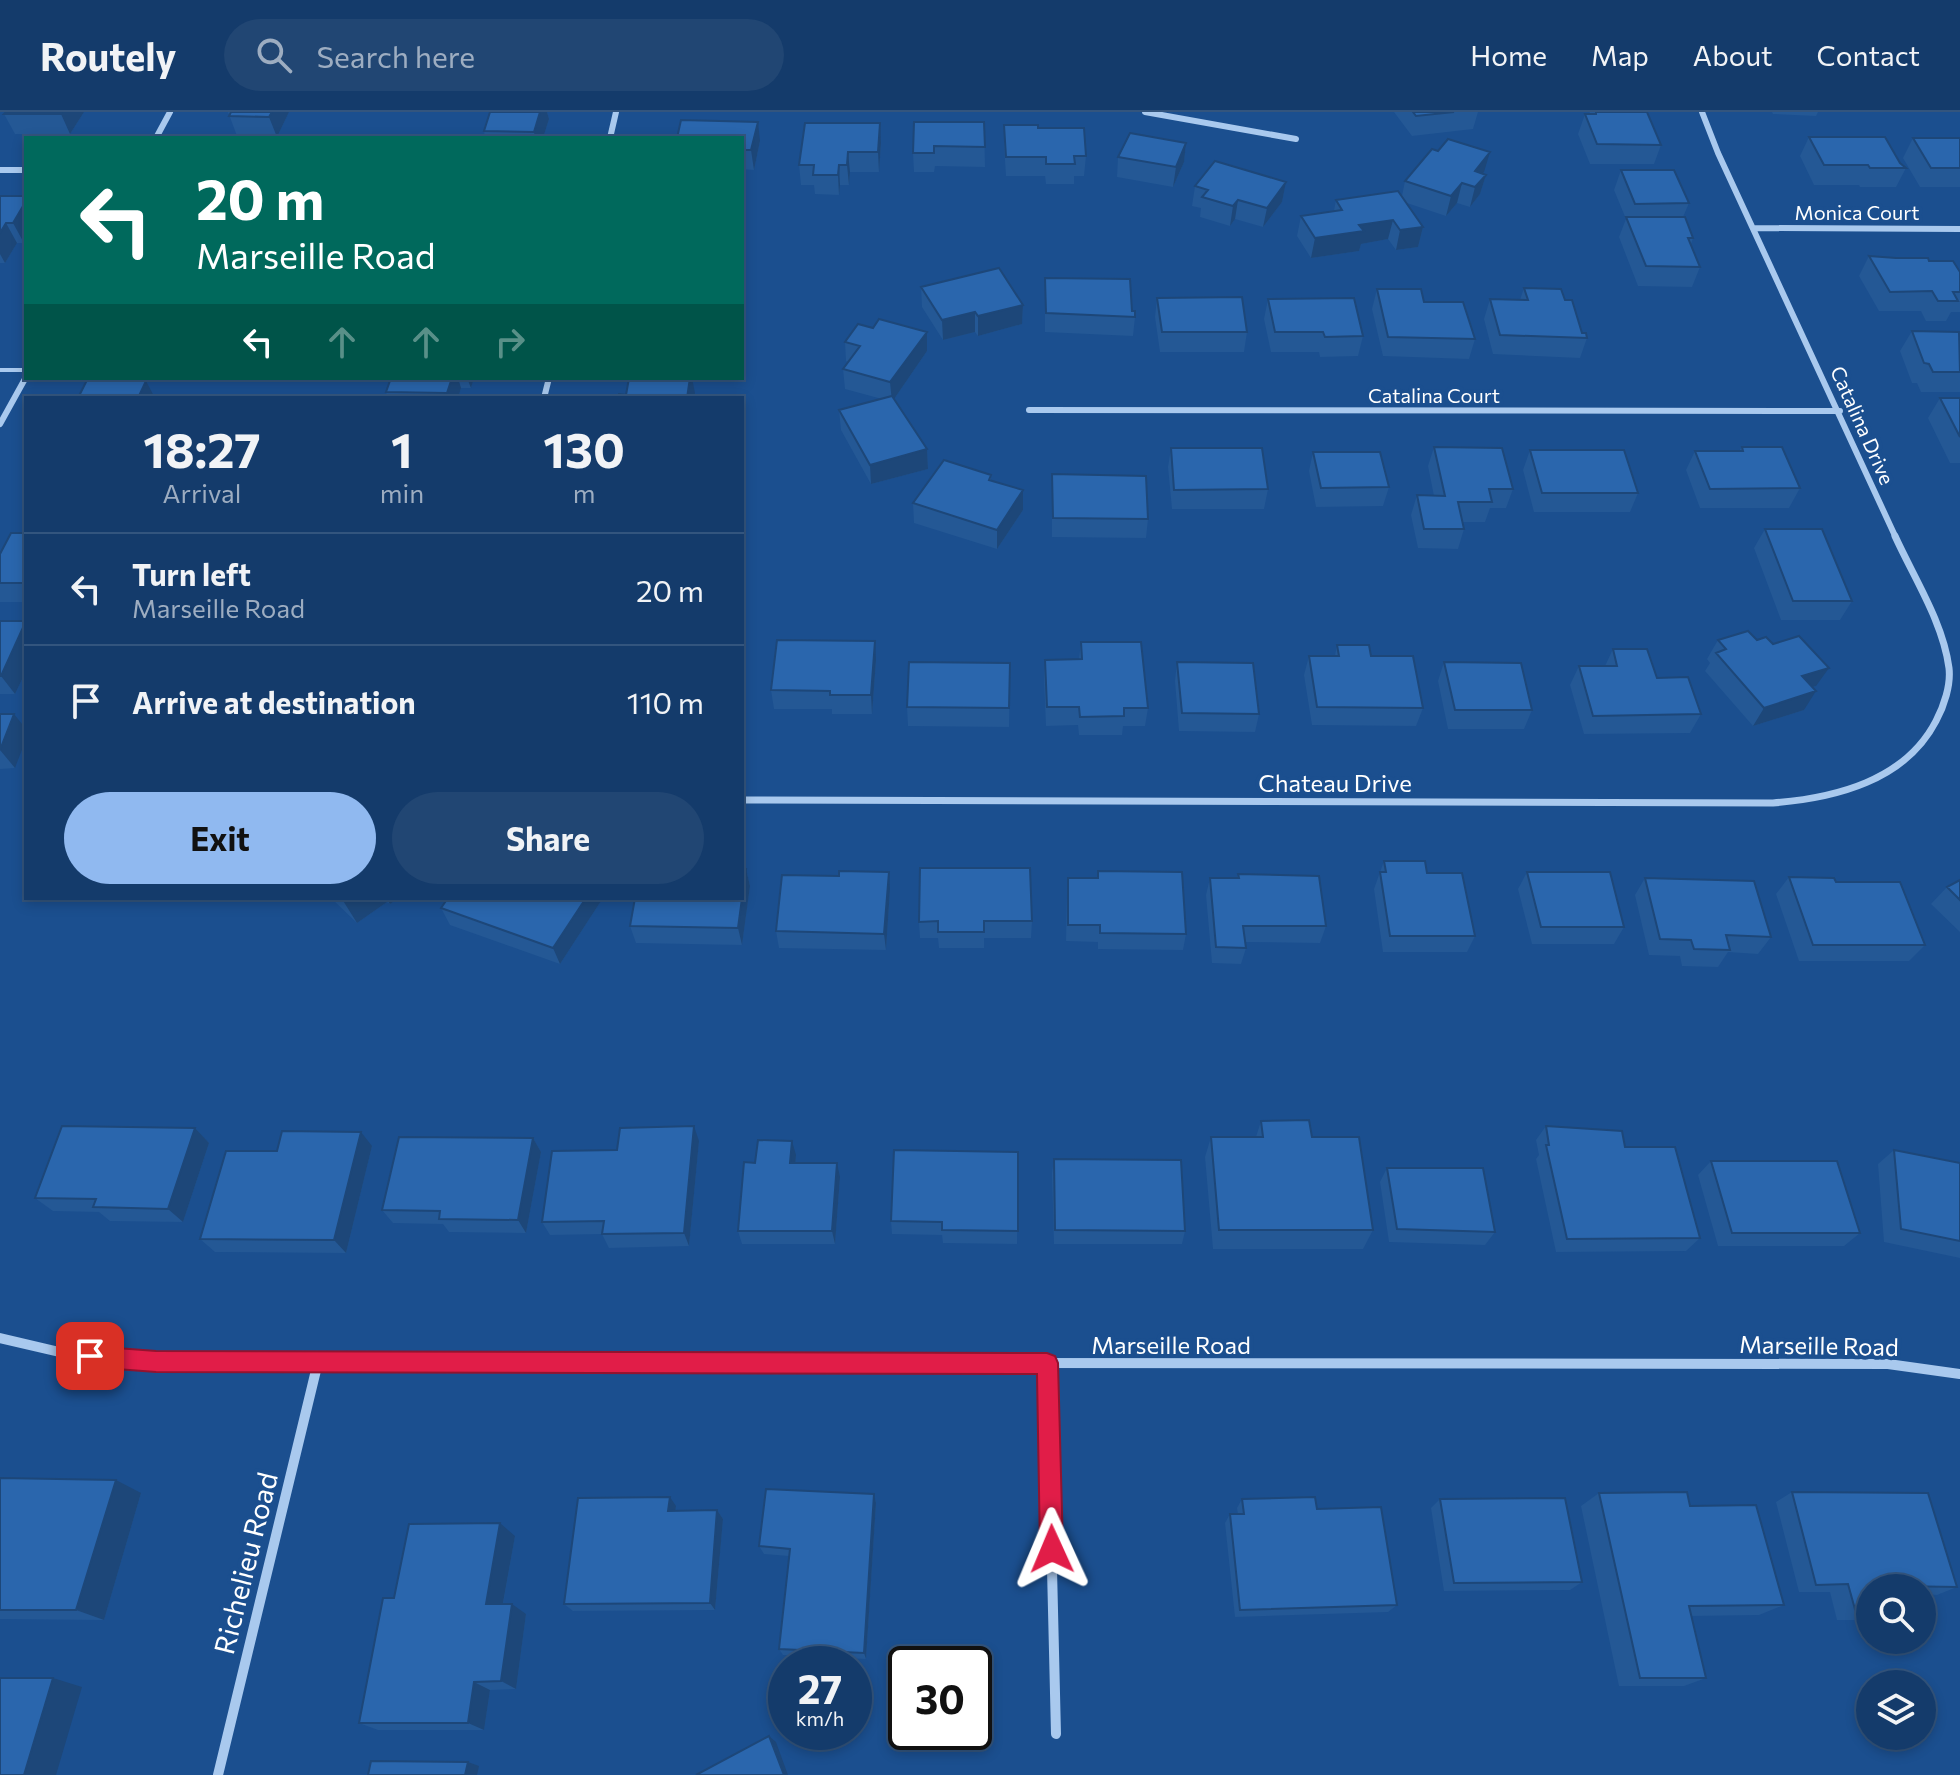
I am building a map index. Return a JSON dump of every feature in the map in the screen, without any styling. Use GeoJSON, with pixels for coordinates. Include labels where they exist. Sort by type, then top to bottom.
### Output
{"type":"FeatureCollection","features":[{"type":"Feature","properties":{"kind":"street"},"geometry":{"type":"LineString","coordinates":[[157,136],[170,112]]}},
{"type":"Feature","properties":{"kind":"street"},"geometry":{"type":"LineString","coordinates":[[610,136],[616,112]]}},
{"type":"Feature","properties":{"kind":"street"},"geometry":{"type":"LineString","coordinates":[[1145,112],[1296,139]]}},
{"type":"Feature","properties":{"kind":"street","name":"Catalina Drive"},"geometry":{"type":"LineString","coordinates":[[1702,112],[1713,142],[1941,635],[1949,677],[1944,704],[1932,730],[1915,753]]}},
{"type":"Feature","properties":{"kind":"street"},"geometry":{"type":"LineString","coordinates":[[0,170],[24,170]]}},
{"type":"Feature","properties":{"kind":"street","name":"Monica Court"},"geometry":{"type":"LineString","coordinates":[[1754,228],[1960,229]]}},
{"type":"Feature","properties":{"kind":"street"},"geometry":{"type":"LineString","coordinates":[[0,424],[24,380]]}},
{"type":"Feature","properties":{"kind":"street","name":"Catalina Court"},"geometry":{"type":"LineString","coordinates":[[1029,410],[1840,411]]}},
{"type":"Feature","properties":{"kind":"street","name":"Chateau Drive"},"geometry":{"type":"LineString","coordinates":[[744,800],[1773,803],[1842,794],[1883,777],[1915,753]]}},
{"type":"Feature","properties":{"kind":"street","name":"Marseille Road"},"geometry":{"type":"LineString","coordinates":[[0,1338],[68,1354],[134,1361],[1888,1364],[1960,1374]]}},
{"type":"Feature","properties":{"kind":"street","name":"Richelieu Road"},"geometry":{"type":"LineString","coordinates":[[218,1775],[318,1362]]}},
{"type":"Feature","properties":{"kind":"street"},"geometry":{"type":"LineString","coordinates":[[1047,1363],[1056,1734]]}},
{"type":"Feature","properties":{"kind":"lane"},"geometry":{"type":"LineString","coordinates":[[0,370],[24,370]]}},
{"type":"Feature","properties":{"kind":"building"},"geometry":{"type":"Polygon","coordinates":[[[6,112],[62,112],[4,114],[6,112]]]}},
{"type":"Feature","properties":{"kind":"building"},"geometry":{"type":"Polygon","coordinates":[[[231,112],[272,112],[269,117],[229,116],[231,112]]]}},
{"type":"Feature","properties":{"kind":"building"},"geometry":{"type":"Polygon","coordinates":[[[490,112],[540,112],[534,132],[484,131],[490,112]]]}},
{"type":"Feature","properties":{"kind":"building"},"geometry":{"type":"Polygon","coordinates":[[[1413,112],[1454,112],[1416,116],[1413,112]]]}},
{"type":"Feature","properties":{"kind":"building"},"geometry":{"type":"Polygon","coordinates":[[[1647,112],[1661,145],[1597,144],[1585,114],[1647,112]]]}},
{"type":"Feature","properties":{"kind":"building"},"geometry":{"type":"Polygon","coordinates":[[[681,120],[758,122],[751,150],[744,150],[744,136],[677,136],[681,120]]]}},
{"type":"Feature","properties":{"kind":"building"},"geometry":{"type":"Polygon","coordinates":[[[914,122],[984,122],[985,147],[934,146],[934,153],[913,153],[914,122]]]}},
{"type":"Feature","properties":{"kind":"building"},"geometry":{"type":"Polygon","coordinates":[[[805,123],[880,123],[878,152],[848,152],[847,165],[839,165],[838,175],[813,175],[814,165],[799,165],[805,123]]]}},
{"type":"Feature","properties":{"kind":"building"},"geometry":{"type":"Polygon","coordinates":[[[1004,125],[1084,128],[1086,156],[1074,156],[1075,164],[1046,164],[1046,157],[1006,157],[1004,125]]]}},
{"type":"Feature","properties":{"kind":"building"},"geometry":{"type":"Polygon","coordinates":[[[1130,133],[1186,143],[1176,167],[1118,157],[1130,133]]]}},
{"type":"Feature","properties":{"kind":"building"},"geometry":{"type":"Polygon","coordinates":[[[1809,137],[1885,137],[1906,168],[1824,165],[1809,137]]]}},
{"type":"Feature","properties":{"kind":"building"},"geometry":{"type":"Polygon","coordinates":[[[1913,138],[1960,138],[1960,168],[1931,168],[1913,138]]]}},
{"type":"Feature","properties":{"kind":"building"},"geometry":{"type":"Polygon","coordinates":[[[1448,139],[1490,152],[1475,171],[1486,175],[1475,187],[1462,183],[1451,196],[1405,181],[1432,149],[1438,151],[1448,139]]]}},
{"type":"Feature","properties":{"kind":"building"},"geometry":{"type":"Polygon","coordinates":[[[1215,161],[1286,182],[1267,208],[1238,200],[1233,206],[1202,197],[1208,190],[1195,186],[1215,161]]]}},
{"type":"Feature","properties":{"kind":"building"},"geometry":{"type":"Polygon","coordinates":[[[1621,170],[1674,170],[1689,203],[1635,204],[1621,170]]]}},
{"type":"Feature","properties":{"kind":"building"},"geometry":{"type":"Polygon","coordinates":[[[1398,191],[1423,227],[1400,230],[1393,220],[1359,225],[1364,231],[1315,238],[1301,216],[1342,210],[1336,200],[1398,191]]]}},
{"type":"Feature","properties":{"kind":"building"},"geometry":{"type":"Polygon","coordinates":[[[0,196],[24,196],[24,204],[13,223],[6,223],[0,233],[0,196]]]}},
{"type":"Feature","properties":{"kind":"building"},"geometry":{"type":"Polygon","coordinates":[[[1626,217],[1685,217],[1693,238],[1688,238],[1700,267],[1646,266],[1626,217]]]}},
{"type":"Feature","properties":{"kind":"building"},"geometry":{"type":"Polygon","coordinates":[[[1869,256],[1953,261],[1960,272],[1960,292],[1953,292],[1958,301],[1938,301],[1932,291],[1890,292],[1869,256]]]}},
{"type":"Feature","properties":{"kind":"building"},"geometry":{"type":"Polygon","coordinates":[[[999,268],[1023,305],[978,316],[975,312],[942,320],[921,287],[999,268]]]}},
{"type":"Feature","properties":{"kind":"building"},"geometry":{"type":"Polygon","coordinates":[[[1045,278],[1130,279],[1135,317],[1046,313],[1045,278]]]}},
{"type":"Feature","properties":{"kind":"building"},"geometry":{"type":"Polygon","coordinates":[[[1524,288],[1561,289],[1565,300],[1572,300],[1582,333],[1586,333],[1587,338],[1500,335],[1490,299],[1528,300],[1524,288]]]}},
{"type":"Feature","properties":{"kind":"building"},"geometry":{"type":"Polygon","coordinates":[[[1377,289],[1421,289],[1424,302],[1463,302],[1475,339],[1388,337],[1377,289]]]}},
{"type":"Feature","properties":{"kind":"building"},"geometry":{"type":"Polygon","coordinates":[[[1242,297],[1247,332],[1162,332],[1157,298],[1242,297]]]}},
{"type":"Feature","properties":{"kind":"building"},"geometry":{"type":"Polygon","coordinates":[[[1354,298],[1363,336],[1325,337],[1323,332],[1275,332],[1268,299],[1354,298]]]}},
{"type":"Feature","properties":{"kind":"building"},"geometry":{"type":"Polygon","coordinates":[[[879,319],[927,332],[890,382],[843,369],[860,346],[845,342],[858,324],[873,328],[879,319]]]}},
{"type":"Feature","properties":{"kind":"building"},"geometry":{"type":"Polygon","coordinates":[[[1912,331],[1959,332],[1960,372],[1933,372],[1929,364],[1924,363],[1912,331]]]}},
{"type":"Feature","properties":{"kind":"building"},"geometry":{"type":"Polygon","coordinates":[[[87,380],[146,381],[139,396],[79,396],[87,380]]]}},
{"type":"Feature","properties":{"kind":"building"},"geometry":{"type":"Polygon","coordinates":[[[390,380],[451,380],[447,393],[386,392],[390,380]]]}},
{"type":"Feature","properties":{"kind":"building"},"geometry":{"type":"Polygon","coordinates":[[[629,380],[690,380],[687,396],[618,396],[626,395],[629,380]]]}},
{"type":"Feature","properties":{"kind":"building"},"geometry":{"type":"Polygon","coordinates":[[[892,396],[927,449],[870,465],[839,410],[892,396]]]}},
{"type":"Feature","properties":{"kind":"building"},"geometry":{"type":"Polygon","coordinates":[[[1940,398],[1960,398],[1960,437],[1940,398]]]}},
{"type":"Feature","properties":{"kind":"building"},"geometry":{"type":"Polygon","coordinates":[[[1434,447],[1502,448],[1513,489],[1489,489],[1492,502],[1458,502],[1464,529],[1424,529],[1417,495],[1445,496],[1434,447]]]}},
{"type":"Feature","properties":{"kind":"building"},"geometry":{"type":"Polygon","coordinates":[[[1742,447],[1782,447],[1800,488],[1710,489],[1695,451],[1743,451],[1742,447]]]}},
{"type":"Feature","properties":{"kind":"building"},"geometry":{"type":"Polygon","coordinates":[[[1171,448],[1262,448],[1268,489],[1174,490],[1171,448]]]}},
{"type":"Feature","properties":{"kind":"building"},"geometry":{"type":"Polygon","coordinates":[[[1530,450],[1624,450],[1638,493],[1542,493],[1530,450]]]}},
{"type":"Feature","properties":{"kind":"building"},"geometry":{"type":"Polygon","coordinates":[[[1313,452],[1380,452],[1389,487],[1321,488],[1313,452]]]}},
{"type":"Feature","properties":{"kind":"building"},"geometry":{"type":"Polygon","coordinates":[[[944,460],[991,475],[989,480],[1023,490],[997,530],[913,503],[944,460]]]}},
{"type":"Feature","properties":{"kind":"building"},"geometry":{"type":"Polygon","coordinates":[[[1052,474],[1146,476],[1148,519],[1053,518],[1052,474]]]}},
{"type":"Feature","properties":{"kind":"building"},"geometry":{"type":"Polygon","coordinates":[[[1765,529],[1822,529],[1852,601],[1793,601],[1765,529]]]}},
{"type":"Feature","properties":{"kind":"building"},"geometry":{"type":"Polygon","coordinates":[[[11,533],[24,533],[24,583],[0,583],[0,554],[11,533]]]}},
{"type":"Feature","properties":{"kind":"building"},"geometry":{"type":"Polygon","coordinates":[[[0,621],[24,621],[24,625],[0,676],[0,621]]]}},
{"type":"Feature","properties":{"kind":"building"},"geometry":{"type":"Polygon","coordinates":[[[1748,631],[1757,640],[1766,637],[1773,644],[1799,636],[1829,668],[1802,676],[1816,691],[1764,708],[1716,653],[1726,649],[1718,640],[1748,631]]]}},
{"type":"Feature","properties":{"kind":"building"},"geometry":{"type":"Polygon","coordinates":[[[777,640],[875,641],[871,695],[771,690],[777,640]]]}},
{"type":"Feature","properties":{"kind":"building"},"geometry":{"type":"Polygon","coordinates":[[[1081,642],[1141,642],[1148,708],[1124,708],[1124,716],[1080,717],[1079,707],[1047,707],[1045,660],[1082,659],[1081,642]]]}},
{"type":"Feature","properties":{"kind":"building"},"geometry":{"type":"Polygon","coordinates":[[[1337,645],[1369,645],[1371,656],[1413,656],[1423,708],[1317,707],[1309,656],[1339,656],[1337,645]]]}},
{"type":"Feature","properties":{"kind":"building"},"geometry":{"type":"Polygon","coordinates":[[[1613,649],[1647,649],[1657,678],[1688,677],[1701,714],[1593,716],[1579,666],[1617,666],[1613,649]]]}},
{"type":"Feature","properties":{"kind":"building"},"geometry":{"type":"Polygon","coordinates":[[[909,662],[1010,663],[1009,708],[907,707],[909,662]]]}},
{"type":"Feature","properties":{"kind":"building"},"geometry":{"type":"Polygon","coordinates":[[[1177,662],[1253,663],[1259,714],[1182,713],[1177,662]]]}},
{"type":"Feature","properties":{"kind":"building"},"geometry":{"type":"Polygon","coordinates":[[[1444,662],[1521,663],[1532,710],[1455,710],[1444,662]]]}},
{"type":"Feature","properties":{"kind":"building"},"geometry":{"type":"Polygon","coordinates":[[[0,714],[14,714],[0,750],[0,714]]]}},
{"type":"Feature","properties":{"kind":"building"},"geometry":{"type":"Polygon","coordinates":[[[1384,861],[1425,861],[1427,873],[1462,873],[1475,936],[1390,936],[1380,872],[1386,872],[1384,861]]]}},
{"type":"Feature","properties":{"kind":"building"},"geometry":{"type":"Polygon","coordinates":[[[920,868],[1030,868],[1032,921],[984,921],[984,932],[938,932],[938,921],[919,922],[920,868]]]}},
{"type":"Feature","properties":{"kind":"building"},"geometry":{"type":"Polygon","coordinates":[[[839,871],[889,872],[884,934],[776,931],[782,875],[839,876],[839,871]]]}},
{"type":"Feature","properties":{"kind":"building"},"geometry":{"type":"Polygon","coordinates":[[[1098,871],[1182,872],[1186,934],[1100,933],[1100,925],[1068,925],[1068,878],[1098,878],[1098,871]]]}},
{"type":"Feature","properties":{"kind":"building"},"geometry":{"type":"Polygon","coordinates":[[[1527,872],[1610,872],[1624,927],[1541,927],[1527,872]]]}},
{"type":"Feature","properties":{"kind":"building"},"geometry":{"type":"Polygon","coordinates":[[[1238,874],[1319,876],[1326,926],[1243,926],[1246,948],[1216,947],[1210,878],[1239,878],[1238,874]]]}},
{"type":"Feature","properties":{"kind":"building"},"geometry":{"type":"Polygon","coordinates":[[[1789,877],[1834,878],[1836,882],[1900,882],[1925,945],[1813,945],[1789,877]]]}},
{"type":"Feature","properties":{"kind":"building"},"geometry":{"type":"Polygon","coordinates":[[[1645,878],[1754,881],[1771,937],[1726,935],[1730,950],[1694,949],[1691,940],[1660,939],[1645,878]]]}},
{"type":"Feature","properties":{"kind":"building"},"geometry":{"type":"Polygon","coordinates":[[[1960,880],[1960,900],[1947,887],[1960,880]]]}},
{"type":"Feature","properties":{"kind":"building"},"geometry":{"type":"Polygon","coordinates":[[[447,900],[585,900],[553,948],[441,908],[447,900]]]}},
{"type":"Feature","properties":{"kind":"building"},"geometry":{"type":"Polygon","coordinates":[[[635,900],[742,900],[738,928],[630,926],[635,900]]]}},
{"type":"Feature","properties":{"kind":"building"},"geometry":{"type":"Polygon","coordinates":[[[1309,1120],[1312,1137],[1359,1137],[1373,1230],[1219,1230],[1211,1137],[1263,1137],[1261,1121],[1309,1120]]]}},
{"type":"Feature","properties":{"kind":"building"},"geometry":{"type":"Polygon","coordinates":[[[62,1126],[195,1128],[168,1209],[93,1207],[96,1199],[35,1198],[62,1126]]]}},
{"type":"Feature","properties":{"kind":"building"},"geometry":{"type":"Polygon","coordinates":[[[694,1126],[684,1233],[602,1234],[604,1221],[542,1222],[552,1151],[617,1150],[620,1128],[694,1126]]]}},
{"type":"Feature","properties":{"kind":"building"},"geometry":{"type":"Polygon","coordinates":[[[1546,1126],[1622,1131],[1625,1147],[1675,1147],[1700,1238],[1567,1239],[1546,1145],[1549,1145],[1546,1126]]]}},
{"type":"Feature","properties":{"kind":"building"},"geometry":{"type":"Polygon","coordinates":[[[282,1131],[361,1132],[334,1240],[200,1239],[226,1151],[277,1151],[282,1131]]]}},
{"type":"Feature","properties":{"kind":"building"},"geometry":{"type":"Polygon","coordinates":[[[399,1137],[533,1138],[518,1220],[439,1219],[440,1211],[382,1210],[399,1137]]]}},
{"type":"Feature","properties":{"kind":"building"},"geometry":{"type":"Polygon","coordinates":[[[758,1140],[792,1141],[790,1163],[837,1163],[832,1231],[738,1231],[744,1162],[755,1163],[758,1140]]]}},
{"type":"Feature","properties":{"kind":"building"},"geometry":{"type":"Polygon","coordinates":[[[894,1150],[1018,1152],[1018,1231],[942,1230],[942,1222],[891,1221],[894,1150]]]}},
{"type":"Feature","properties":{"kind":"building"},"geometry":{"type":"Polygon","coordinates":[[[1894,1150],[1960,1163],[1960,1241],[1901,1229],[1894,1150]]]}},
{"type":"Feature","properties":{"kind":"building"},"geometry":{"type":"Polygon","coordinates":[[[1054,1159],[1181,1160],[1185,1231],[1055,1230],[1054,1159]]]}},
{"type":"Feature","properties":{"kind":"building"},"geometry":{"type":"Polygon","coordinates":[[[1711,1161],[1837,1161],[1860,1233],[1732,1233],[1711,1161]]]}},
{"type":"Feature","properties":{"kind":"building"},"geometry":{"type":"Polygon","coordinates":[[[1387,1168],[1483,1168],[1495,1232],[1397,1229],[1387,1168]]]}},
{"type":"Feature","properties":{"kind":"building"},"geometry":{"type":"Polygon","coordinates":[[[0,1478],[116,1480],[76,1610],[0,1610],[0,1478]]]}},
{"type":"Feature","properties":{"kind":"building"},"geometry":{"type":"Polygon","coordinates":[[[766,1489],[874,1494],[864,1646],[779,1646],[790,1549],[759,1546],[766,1489]]]}},
{"type":"Feature","properties":{"kind":"building"},"geometry":{"type":"Polygon","coordinates":[[[1687,1492],[1690,1506],[1756,1505],[1784,1605],[1689,1606],[1706,1678],[1640,1678],[1599,1493],[1687,1492]]]}},
{"type":"Feature","properties":{"kind":"building"},"geometry":{"type":"Polygon","coordinates":[[[1792,1492],[1928,1493],[1957,1587],[1936,1587],[1936,1574],[1856,1574],[1856,1613],[1848,1584],[1816,1585],[1792,1492]]]}},
{"type":"Feature","properties":{"kind":"building"},"geometry":{"type":"Polygon","coordinates":[[[670,1497],[668,1511],[717,1510],[710,1603],[564,1604],[578,1498],[670,1497]]]}},
{"type":"Feature","properties":{"kind":"building"},"geometry":{"type":"Polygon","coordinates":[[[1315,1497],[1317,1509],[1381,1507],[1397,1605],[1240,1610],[1230,1514],[1244,1514],[1242,1499],[1315,1497]]]}},
{"type":"Feature","properties":{"kind":"building"},"geometry":{"type":"Polygon","coordinates":[[[1565,1498],[1582,1582],[1454,1583],[1440,1499],[1565,1498]]]}},
{"type":"Feature","properties":{"kind":"building"},"geometry":{"type":"Polygon","coordinates":[[[500,1523],[486,1604],[512,1604],[501,1681],[474,1682],[468,1723],[359,1723],[383,1598],[394,1598],[409,1524],[500,1523]]]}},
{"type":"Feature","properties":{"kind":"building"},"geometry":{"type":"Polygon","coordinates":[[[0,1678],[53,1678],[24,1775],[0,1775],[0,1678]]]}},
{"type":"Feature","properties":{"kind":"building"},"geometry":{"type":"Polygon","coordinates":[[[768,1737],[768,1750],[774,1750],[784,1775],[696,1775],[768,1737]]]}},
{"type":"Feature","properties":{"kind":"building"},"geometry":{"type":"Polygon","coordinates":[[[371,1761],[468,1762],[465,1775],[368,1775],[371,1761]]]}},
{"type":"Feature","properties":{"kind":"route"},"geometry":{"type":"LineString","coordinates":[[90,1356],[156,1362],[1047,1363],[1052,1549]]}}]}
